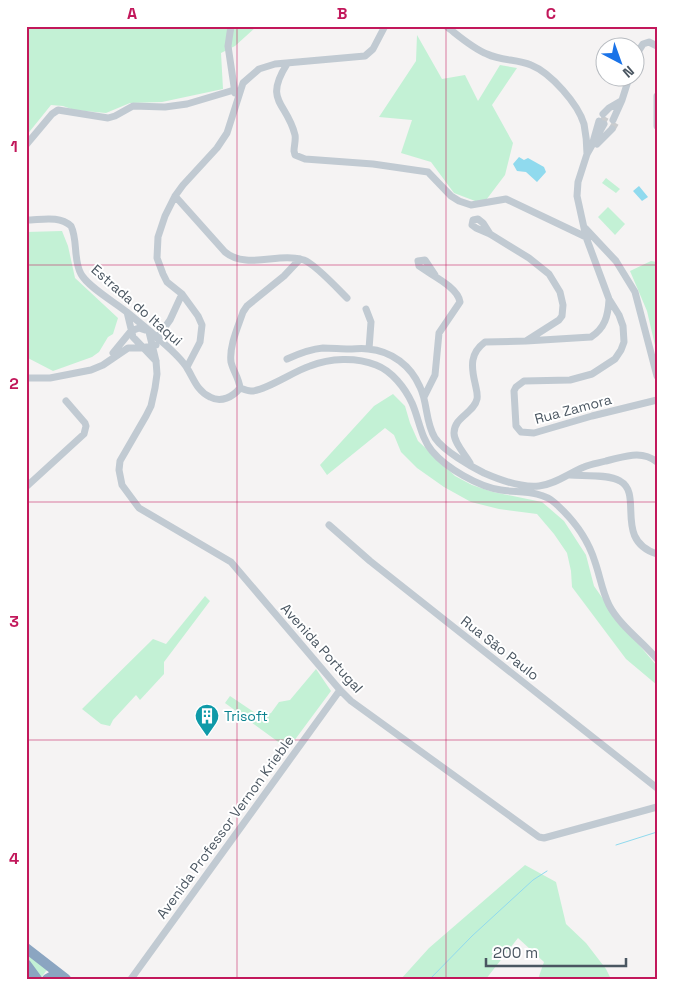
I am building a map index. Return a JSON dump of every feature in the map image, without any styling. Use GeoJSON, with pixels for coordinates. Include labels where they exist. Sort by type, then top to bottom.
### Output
{"type":"FeatureCollection","features":[{"type":"Feature","properties":{"kind":"highway"},"geometry":{"type":"LineString","coordinates":[[26,948],[66,979]]}},
{"type":"Feature","properties":{"kind":"highway"},"geometry":{"type":"LineString","coordinates":[[26,964],[37,979]]}},
{"type":"Feature","properties":{"kind":"highway"},"geometry":{"type":"LineString","coordinates":[[47,979],[54,975],[66,979]]}},
{"type":"Feature","properties":{"kind":"street"},"geometry":{"type":"LineString","coordinates":[[231,26],[228,46],[234,90],[238,100]]}},
{"type":"Feature","properties":{"kind":"street"},"geometry":{"type":"LineString","coordinates":[[187,367],[200,342],[202,325],[198,316],[182,294],[167,282],[157,258],[156,248],[160,227],[175,196],[227,134],[233,120],[243,83],[247,78],[267,66],[365,56],[373,49],[385,26]]}},
{"type":"Feature","properties":{"kind":"street"},"geometry":{"type":"LineString","coordinates":[[446,26],[486,54],[526,63],[547,75],[567,95],[580,114],[586,134],[587,154]]}},
{"type":"Feature","properties":{"kind":"street"},"geometry":{"type":"LineString","coordinates":[[287,64],[280,77],[276,95],[295,136],[294,151],[299,157],[373,164],[428,172],[451,196],[460,201],[471,205],[506,199],[586,237]]}},
{"type":"Feature","properties":{"kind":"street"},"geometry":{"type":"LineString","coordinates":[[587,154],[622,100],[626,88]]}},
{"type":"Feature","properties":{"kind":"street"},"geometry":{"type":"LineString","coordinates":[[26,145],[52,114],[58,110],[108,118],[134,106],[165,107],[187,104],[234,90]]}},
{"type":"Feature","properties":{"kind":"street"},"geometry":{"type":"LineString","coordinates":[[657,96],[657,126]]}},
{"type":"Feature","properties":{"kind":"street"},"geometry":{"type":"LineString","coordinates":[[592,147],[607,121]]}},
{"type":"Feature","properties":{"kind":"street","name":"Rua Zamora"},"geometry":{"type":"LineString","coordinates":[[587,154],[578,182],[577,196],[586,237],[609,300],[619,315],[624,334],[621,350],[615,359],[600,370],[583,377],[570,380],[521,383],[514,391],[518,428],[524,433],[534,433],[657,400]]}},
{"type":"Feature","properties":{"kind":"street"},"geometry":{"type":"LineString","coordinates":[[175,196],[231,257],[246,260],[277,257],[306,261],[348,298]]}},
{"type":"Feature","properties":{"kind":"street","name":"Estrada do Itaqui"},"geometry":{"type":"LineString","coordinates":[[26,220],[57,219],[71,226],[81,274],[166,346],[187,367],[194,382],[212,399],[218,400],[230,397],[236,394],[240,388],[252,391],[260,389],[308,366],[335,360],[361,361],[377,365],[390,372],[412,402],[421,431],[429,446],[442,460],[482,486],[541,495],[555,502],[575,524],[588,543],[610,606],[657,659]]}},
{"type":"Feature","properties":{"kind":"street"},"geometry":{"type":"LineString","coordinates":[[584,228],[616,261],[635,292],[657,376]]}},
{"type":"Feature","properties":{"kind":"street"},"geometry":{"type":"LineString","coordinates":[[490,234],[545,270],[555,281],[560,292],[564,305],[562,316],[559,320],[526,341]]}},
{"type":"Feature","properties":{"kind":"street"},"geometry":{"type":"LineString","coordinates":[[240,388],[231,353],[243,312],[247,306],[284,276],[300,260]]}},
{"type":"Feature","properties":{"kind":"street"},"geometry":{"type":"LineString","coordinates":[[424,397],[435,375],[439,333],[460,302],[459,298],[435,275]]}},
{"type":"Feature","properties":{"kind":"street"},"geometry":{"type":"LineString","coordinates":[[157,338],[170,320],[182,294]]}},
{"type":"Feature","properties":{"kind":"street"},"geometry":{"type":"LineString","coordinates":[[472,465],[457,442],[454,432],[458,421],[475,405],[477,399],[473,376],[474,354],[476,350],[485,342],[590,337],[598,332],[606,322],[609,300]]}},
{"type":"Feature","properties":{"kind":"street"},"geometry":{"type":"LineString","coordinates":[[366,309],[371,322],[369,348]]}},
{"type":"Feature","properties":{"kind":"street"},"geometry":{"type":"LineString","coordinates":[[127,312],[133,337],[156,361]]}},
{"type":"Feature","properties":{"kind":"street"},"geometry":{"type":"LineString","coordinates":[[90,370],[117,350],[122,341],[131,332],[139,328],[149,332]]}},
{"type":"Feature","properties":{"kind":"street","name":"Avenida Portugal"},"geometry":{"type":"LineString","coordinates":[[149,332],[156,361],[156,381],[151,406],[120,460],[119,470],[122,485],[139,508],[231,562],[351,701],[539,837],[544,838],[657,807]]}},
{"type":"Feature","properties":{"kind":"street"},"geometry":{"type":"LineString","coordinates":[[26,378],[50,378],[90,370],[103,365],[128,348],[142,348],[153,345],[166,346]]}},
{"type":"Feature","properties":{"kind":"street"},"geometry":{"type":"LineString","coordinates":[[287,359],[322,348],[369,348],[390,355],[405,364],[416,378],[424,397],[429,424],[436,439],[453,454],[497,477],[536,486],[570,475],[584,467],[634,455],[650,456],[657,462]]}},
{"type":"Feature","properties":{"kind":"street"},"geometry":{"type":"LineString","coordinates":[[26,487],[84,434],[85,423],[66,401]]}},
{"type":"Feature","properties":{"kind":"street"},"geometry":{"type":"LineString","coordinates":[[570,475],[618,479],[624,484],[629,495],[631,526],[634,534],[641,546],[657,554]]}},
{"type":"Feature","properties":{"kind":"street","name":"Rua São Paulo"},"geometry":{"type":"LineString","coordinates":[[329,525],[370,562],[657,788]]}},
{"type":"Feature","properties":{"kind":"street","name":"Avenida Professor Vernon Krieble"},"geometry":{"type":"LineString","coordinates":[[131,979],[340,690]]}},
{"type":"Feature","properties":{"kind":"green space"},"geometry":{"type":"Polygon","coordinates":[[[26,26],[257,26],[235,46],[221,53],[223,89],[162,102],[130,103],[106,113],[74,110],[63,106],[51,105],[26,136],[26,26]]]}},
{"type":"Feature","properties":{"kind":"green space"},"geometry":{"type":"Polygon","coordinates":[[[417,35],[442,79],[465,75],[478,101],[500,65],[517,68],[492,105],[513,143],[505,175],[483,204],[454,193],[431,162],[401,153],[412,120],[379,117],[416,61],[417,35]]]}},
{"type":"Feature","properties":{"kind":"green space"},"geometry":{"type":"Polygon","coordinates":[[[606,178],[620,189],[616,193],[602,183],[606,178]]]}},
{"type":"Feature","properties":{"kind":"green space"},"geometry":{"type":"Polygon","coordinates":[[[608,207],[625,224],[615,235],[598,217],[608,207]]]}},
{"type":"Feature","properties":{"kind":"green space"},"geometry":{"type":"Polygon","coordinates":[[[62,231],[68,246],[75,278],[118,318],[113,334],[108,337],[99,352],[92,357],[53,371],[26,357],[26,232],[62,231]]]}},
{"type":"Feature","properties":{"kind":"green space"},"geometry":{"type":"Polygon","coordinates":[[[651,261],[657,262],[657,354],[647,311],[630,271],[651,261]]]}},
{"type":"Feature","properties":{"kind":"green space"},"geometry":{"type":"Polygon","coordinates":[[[393,394],[405,406],[418,441],[455,476],[472,485],[493,492],[542,502],[564,521],[586,555],[594,586],[617,619],[657,666],[657,685],[626,659],[572,587],[567,553],[537,514],[499,509],[471,502],[444,487],[417,468],[401,452],[394,435],[385,428],[327,475],[320,465],[374,406],[393,394]]]}},
{"type":"Feature","properties":{"kind":"green space"},"geometry":{"type":"Polygon","coordinates":[[[205,596],[210,601],[164,662],[164,674],[140,700],[136,695],[113,720],[110,726],[101,724],[82,709],[153,639],[166,644],[205,596]]]}},
{"type":"Feature","properties":{"kind":"green space"},"geometry":{"type":"Polygon","coordinates":[[[316,669],[331,691],[288,749],[225,703],[230,696],[261,717],[271,713],[279,702],[290,700],[316,669]]]}},
{"type":"Feature","properties":{"kind":"green space"},"geometry":{"type":"Polygon","coordinates":[[[525,865],[556,882],[566,924],[586,943],[606,969],[611,979],[538,979],[544,962],[518,938],[486,979],[401,979],[429,948],[525,865]]]}},
{"type":"Feature","properties":{"kind":"green space"},"geometry":{"type":"Polygon","coordinates":[[[26,953],[50,969],[41,978],[26,961],[26,953]]]}},
{"type":"Feature","properties":{"kind":"water"},"geometry":{"type":"Polygon","coordinates":[[[519,157],[524,160],[528,158],[544,167],[546,172],[537,182],[526,172],[517,171],[513,164],[519,157]]]}},
{"type":"Feature","properties":{"kind":"water"},"geometry":{"type":"Polygon","coordinates":[[[639,186],[648,197],[642,201],[633,191],[639,186]]]}},
{"type":"Feature","properties":{"kind":"waterway"},"geometry":{"type":"LineString","coordinates":[[616,845],[657,832]]}},
{"type":"Feature","properties":{"kind":"waterway"},"geometry":{"type":"LineString","coordinates":[[430,979],[472,936],[533,880],[547,871]]}},
{"type":"Feature","properties":{"kind":"tunnel"},"geometry":{"type":"LineString","coordinates":[[602,123],[606,116]]}},
{"type":"Feature","properties":{"kind":"tunnel"},"geometry":{"type":"LineString","coordinates":[[612,129],[616,122]]}},
{"type":"Feature","properties":{"kind":"place","name":"Trisoft"},"geometry":{"type":"Point","coordinates":[207,737]}}]}
